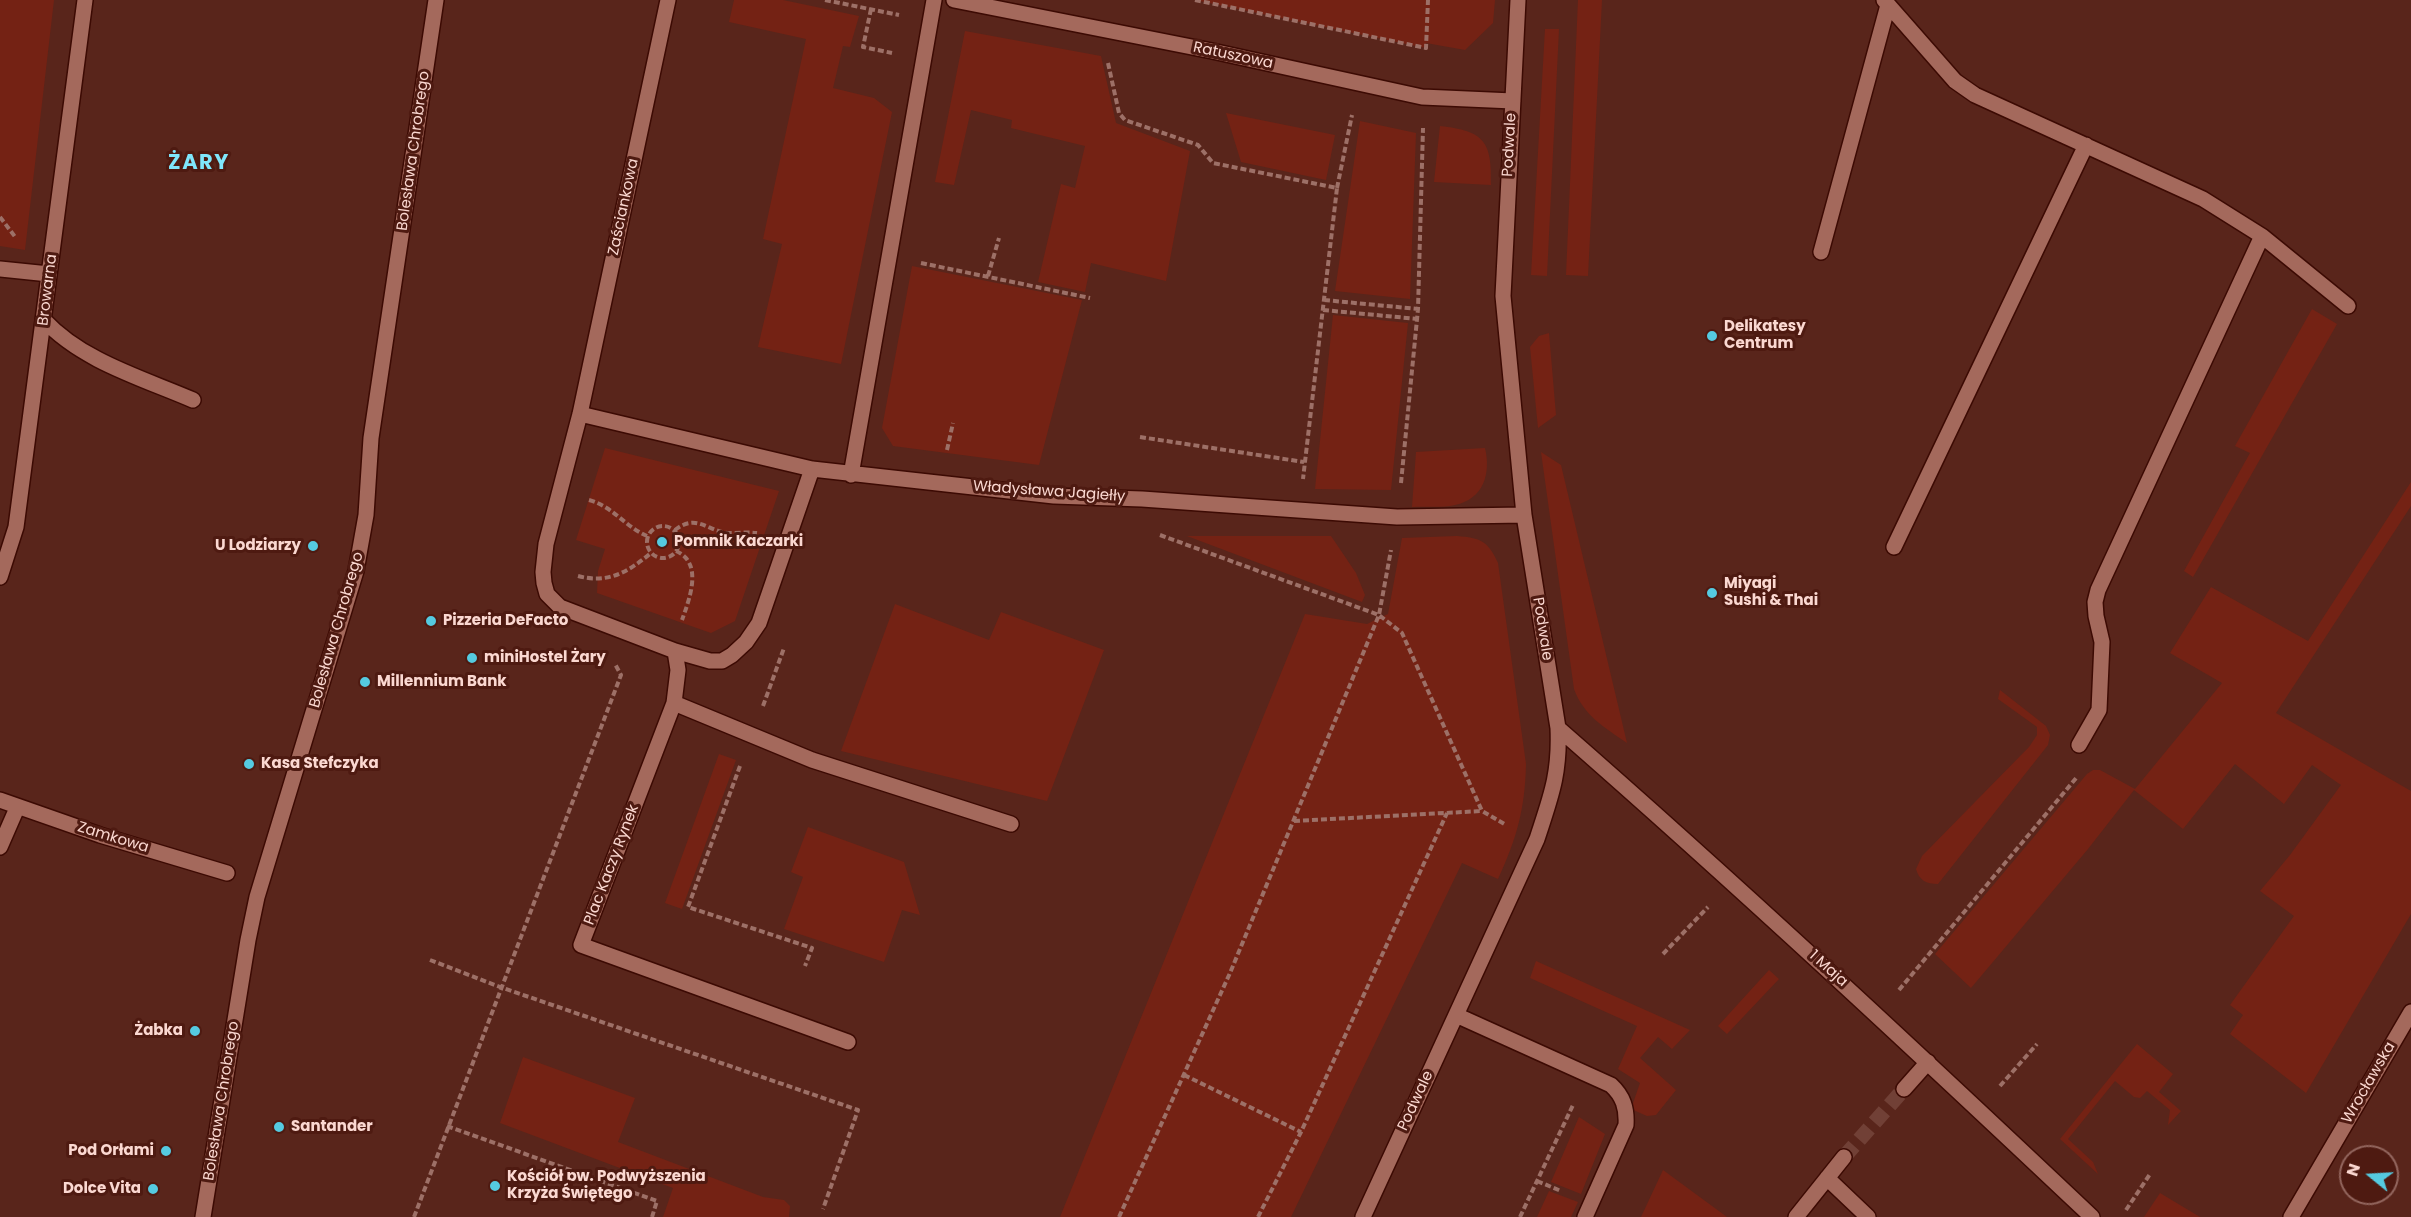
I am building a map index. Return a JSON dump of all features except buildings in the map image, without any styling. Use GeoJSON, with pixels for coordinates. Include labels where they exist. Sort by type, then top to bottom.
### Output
{"type":"FeatureCollection","features":[{"type":"Feature","properties":{"kind":"street","name":"Browarna"},"geometry":{"type":"LineString","coordinates":[[0,577],[15,527],[45,320],[85,0]]}},
{"type":"Feature","properties":{"kind":"street","name":"Bolesława Chrobrego"},"geometry":{"type":"LineString","coordinates":[[203,1217],[257,897],[356,572],[366,515],[373,426],[436,0]]}},
{"type":"Feature","properties":{"kind":"street","name":"Zaściankowa"},"geometry":{"type":"LineString","coordinates":[[580,414],[668,0]]}},
{"type":"Feature","properties":{"kind":"street"},"geometry":{"type":"LineString","coordinates":[[851,475],[934,0]]}},
{"type":"Feature","properties":{"kind":"street","name":"Ratuszowa"},"geometry":{"type":"LineString","coordinates":[[954,0],[1212,51],[1422,97],[1513,101]]}},
{"type":"Feature","properties":{"kind":"street","name":"Podwale"},"geometry":{"type":"LineString","coordinates":[[1363,1217],[1537,839],[1556,783],[1559,757],[1558,728],[1524,514],[1503,296],[1518,0]]}},
{"type":"Feature","properties":{"kind":"street"},"geometry":{"type":"LineString","coordinates":[[1886,2],[1955,81],[1975,95],[2203,199],[2262,236],[2348,306]]}},
{"type":"Feature","properties":{"kind":"street"},"geometry":{"type":"LineString","coordinates":[[1821,252],[1886,2]]}},
{"type":"Feature","properties":{"kind":"street"},"geometry":{"type":"LineString","coordinates":[[1894,547],[2086,145]]}},
{"type":"Feature","properties":{"kind":"street"},"geometry":{"type":"LineString","coordinates":[[2079,745],[2099,710],[2102,642],[2096,616],[2095,602],[2098,590],[2262,236]]}},
{"type":"Feature","properties":{"kind":"street"},"geometry":{"type":"LineString","coordinates":[[0,269],[50,274]]}},
{"type":"Feature","properties":{"kind":"street"},"geometry":{"type":"LineString","coordinates":[[45,320],[59,336],[94,357],[193,400]]}},
{"type":"Feature","properties":{"kind":"street"},"geometry":{"type":"LineString","coordinates":[[580,414],[546,544],[543,572],[547,594],[560,607],[675,651],[710,661],[722,661],[740,649],[759,623],[812,469]]}},
{"type":"Feature","properties":{"kind":"street","name":"Władysława Jagiełły"},"geometry":{"type":"LineString","coordinates":[[580,414],[812,469],[851,475],[1054,496],[1142,499],[1397,517],[1524,514]]}},
{"type":"Feature","properties":{"kind":"street","name":"Plac Kaczy Rynek"},"geometry":{"type":"LineString","coordinates":[[675,651],[678,670],[674,703],[581,945],[849,1042]]}},
{"type":"Feature","properties":{"kind":"street"},"geometry":{"type":"LineString","coordinates":[[674,703],[812,760],[1011,824]]}},
{"type":"Feature","properties":{"kind":"street","name":"1 Maja"},"geometry":{"type":"LineString","coordinates":[[1558,728],[1670,826],[1928,1062],[2092,1217]]}},
{"type":"Feature","properties":{"kind":"street","name":"Zamkowa"},"geometry":{"type":"LineString","coordinates":[[0,800],[17,808],[226,873]]}},
{"type":"Feature","properties":{"kind":"street"},"geometry":{"type":"LineString","coordinates":[[0,848],[17,808]]}},
{"type":"Feature","properties":{"kind":"street","name":"Wrocławska"},"geometry":{"type":"LineString","coordinates":[[2291,1217],[2411,1011]]}},
{"type":"Feature","properties":{"kind":"street"},"geometry":{"type":"LineString","coordinates":[[1456,1015],[1611,1085],[1620,1093],[1627,1113],[1626,1125],[1585,1217]]}},
{"type":"Feature","properties":{"kind":"street"},"geometry":{"type":"LineString","coordinates":[[1904,1089],[1928,1062]]}},
{"type":"Feature","properties":{"kind":"street"},"geometry":{"type":"LineString","coordinates":[[1796,1217],[1844,1157]]}},
{"type":"Feature","properties":{"kind":"street"},"geometry":{"type":"LineString","coordinates":[[1827,1178],[1868,1217]]}},
{"type":"Feature","properties":{"kind":"path"},"geometry":{"type":"LineString","coordinates":[[1195,0],[1215,2],[1426,48],[1428,0]]}},
{"type":"Feature","properties":{"kind":"path"},"geometry":{"type":"LineString","coordinates":[[871,9],[863,47],[901,54]]}},
{"type":"Feature","properties":{"kind":"path"},"geometry":{"type":"LineString","coordinates":[[1106,52],[1119,113],[1125,120],[1198,145],[1213,163],[1337,188]]}},
{"type":"Feature","properties":{"kind":"path"},"geometry":{"type":"LineString","coordinates":[[1119,1217],[1230,973],[1379,615],[1397,517],[1418,319],[1423,126]]}},
{"type":"Feature","properties":{"kind":"path"},"geometry":{"type":"LineString","coordinates":[[1140,437],[1304,462],[1337,188],[1346,139]]}},
{"type":"Feature","properties":{"kind":"path"},"geometry":{"type":"LineString","coordinates":[[988,276],[999,238]]}},
{"type":"Feature","properties":{"kind":"path"},"geometry":{"type":"LineString","coordinates":[[920,262],[1090,298]]}},
{"type":"Feature","properties":{"kind":"path"},"geometry":{"type":"LineString","coordinates":[[1324,300],[1418,309]]}},
{"type":"Feature","properties":{"kind":"path"},"geometry":{"type":"LineString","coordinates":[[1323,310],[1418,319]]}},
{"type":"Feature","properties":{"kind":"path"},"geometry":{"type":"LineString","coordinates":[[946,453],[953,423]]}},
{"type":"Feature","properties":{"kind":"path"},"geometry":{"type":"LineString","coordinates":[[583,499],[607,506],[632,529],[647,536]]}},
{"type":"Feature","properties":{"kind":"path"},"geometry":{"type":"LineString","coordinates":[[675,530],[690,522],[728,533],[758,533]]}},
{"type":"Feature","properties":{"kind":"path"},"geometry":{"type":"LineString","coordinates":[[670,527],[675,530],[679,541],[676,551],[663,558],[651,553],[646,542],[647,536],[654,528],[670,527]]}},
{"type":"Feature","properties":{"kind":"path"},"geometry":{"type":"LineString","coordinates":[[1157,534],[1379,615],[1402,633],[1482,811]]}},
{"type":"Feature","properties":{"kind":"path"},"geometry":{"type":"LineString","coordinates":[[676,551],[682,554],[690,567],[693,582],[678,629]]}},
{"type":"Feature","properties":{"kind":"path"},"geometry":{"type":"LineString","coordinates":[[572,574],[591,579],[606,578],[633,567],[651,553]]}},
{"type":"Feature","properties":{"kind":"path"},"geometry":{"type":"LineString","coordinates":[[787,639],[688,907],[812,948],[805,966]]}},
{"type":"Feature","properties":{"kind":"path"},"geometry":{"type":"LineString","coordinates":[[414,1217],[447,1125],[621,675],[610,660]]}},
{"type":"Feature","properties":{"kind":"path"},"geometry":{"type":"LineString","coordinates":[[1896,993],[2082,771]]}},
{"type":"Feature","properties":{"kind":"path"},"geometry":{"type":"LineString","coordinates":[[1294,821],[1482,811],[1512,828]]}},
{"type":"Feature","properties":{"kind":"path"},"geometry":{"type":"LineString","coordinates":[[1258,1217],[1301,1132],[1447,813]]}},
{"type":"Feature","properties":{"kind":"path"},"geometry":{"type":"LineString","coordinates":[[1663,954],[1708,907]]}},
{"type":"Feature","properties":{"kind":"path"},"geometry":{"type":"LineString","coordinates":[[430,960],[500,987],[858,1110],[824,1209]]}},
{"type":"Feature","properties":{"kind":"path"},"geometry":{"type":"LineString","coordinates":[[1997,1089],[2037,1044]]}},
{"type":"Feature","properties":{"kind":"path"},"geometry":{"type":"LineString","coordinates":[[1184,1075],[1301,1132]]}},
{"type":"Feature","properties":{"kind":"path"},"geometry":{"type":"LineString","coordinates":[[1520,1217],[1575,1099]]}},
{"type":"Feature","properties":{"kind":"path"},"geometry":{"type":"LineString","coordinates":[[447,1125],[657,1201],[652,1217]]}},
{"type":"Feature","properties":{"kind":"path"},"geometry":{"type":"LineString","coordinates":[[2126,1210],[2150,1174]]}},
{"type":"Feature","properties":{"kind":"shaded area"},"geometry":{"type":"Polygon","coordinates":[[[0,0],[54,0],[25,250],[0,246],[0,0]]]}},
{"type":"Feature","properties":{"kind":"shaded area"},"geometry":{"type":"Polygon","coordinates":[[[734,0],[783,0],[859,16],[850,47],[843,46],[833,88],[874,98],[892,112],[841,364],[758,347],[782,244],[763,239],[806,39],[729,22],[734,0]]]}},
{"type":"Feature","properties":{"kind":"shaded area"},"geometry":{"type":"Polygon","coordinates":[[[1195,0],[1495,0],[1493,23],[1465,50],[1426,43],[1426,48],[1195,0]]]}},
{"type":"Feature","properties":{"kind":"shaded area"},"geometry":{"type":"Polygon","coordinates":[[[1578,0],[1602,0],[1588,276],[1566,275],[1578,0]]]}},
{"type":"Feature","properties":{"kind":"shaded area"},"geometry":{"type":"Polygon","coordinates":[[[1545,29],[1559,29],[1547,276],[1531,275],[1545,29]]]}},
{"type":"Feature","properties":{"kind":"shaded area"},"geometry":{"type":"Polygon","coordinates":[[[965,31],[1101,56],[1116,123],[1190,151],[1166,281],[1091,263],[1085,292],[1038,282],[1061,184],[1075,188],[1085,146],[1011,128],[1012,120],[971,110],[954,185],[935,182],[965,31]]]}},
{"type":"Feature","properties":{"kind":"shaded area"},"geometry":{"type":"Polygon","coordinates":[[[1226,113],[1335,135],[1326,180],[1241,162],[1226,113]]]}},
{"type":"Feature","properties":{"kind":"shaded area"},"geometry":{"type":"Polygon","coordinates":[[[1360,121],[1416,133],[1410,299],[1335,291],[1360,121]]]}},
{"type":"Feature","properties":{"kind":"shaded area"},"geometry":{"type":"Polygon","coordinates":[[[1440,126],[1467,131],[1483,141],[1490,158],[1491,185],[1434,182],[1440,126]]]}},
{"type":"Feature","properties":{"kind":"shaded area"},"geometry":{"type":"Polygon","coordinates":[[[912,266],[1082,300],[1039,465],[893,446],[882,428],[912,266]]]}},
{"type":"Feature","properties":{"kind":"shaded area"},"geometry":{"type":"Polygon","coordinates":[[[2312,309],[2337,324],[2193,577],[2184,571],[2250,453],[2235,446],[2312,309]]]}},
{"type":"Feature","properties":{"kind":"shaded area"},"geometry":{"type":"Polygon","coordinates":[[[1333,315],[1408,323],[1391,490],[1315,489],[1333,315]]]}},
{"type":"Feature","properties":{"kind":"shaded area"},"geometry":{"type":"Polygon","coordinates":[[[1549,333],[1556,415],[1538,428],[1530,347],[1539,336],[1549,333]]]}},
{"type":"Feature","properties":{"kind":"shaded area"},"geometry":{"type":"Polygon","coordinates":[[[605,448],[779,491],[735,621],[711,633],[597,593],[598,571],[605,549],[576,540],[605,448]]]}},
{"type":"Feature","properties":{"kind":"shaded area"},"geometry":{"type":"Polygon","coordinates":[[[1485,448],[1486,475],[1479,491],[1473,497],[1450,506],[1412,507],[1416,452],[1485,448]]]}},
{"type":"Feature","properties":{"kind":"shaded area"},"geometry":{"type":"Polygon","coordinates":[[[1541,452],[1561,465],[1627,743],[1589,714],[1574,689],[1541,452]]]}},
{"type":"Feature","properties":{"kind":"shaded area"},"geometry":{"type":"Polygon","coordinates":[[[2411,482],[2411,506],[2276,713],[2411,791],[2411,914],[2306,1093],[2230,1034],[2243,1015],[2230,1005],[2294,916],[2260,891],[2290,855],[2341,785],[2312,765],[2284,804],[2235,764],[2183,829],[2134,790],[2088,849],[1971,988],[1935,954],[2087,774],[2093,770],[2100,770],[2135,789],[2222,683],[2170,653],[2211,587],[2308,641],[2411,482]]]}},
{"type":"Feature","properties":{"kind":"shaded area"},"geometry":{"type":"Polygon","coordinates":[[[1187,536],[1331,536],[1356,573],[1365,595],[1362,602],[1187,536]]]}},
{"type":"Feature","properties":{"kind":"shaded area"},"geometry":{"type":"Polygon","coordinates":[[[1457,536],[1483,542],[1491,550],[1498,563],[1526,764],[1519,823],[1498,879],[1462,863],[1291,1217],[1060,1217],[1305,614],[1367,624],[1388,614],[1402,538],[1457,536]]]}},
{"type":"Feature","properties":{"kind":"shaded area"},"geometry":{"type":"Polygon","coordinates":[[[895,604],[989,640],[1001,612],[1104,650],[1047,801],[841,751],[895,604]]]}},
{"type":"Feature","properties":{"kind":"shaded area"},"geometry":{"type":"Polygon","coordinates":[[[2000,690],[2046,726],[2050,735],[2048,745],[1938,884],[1927,882],[1921,879],[1916,869],[1922,856],[2029,747],[2037,735],[2037,727],[1998,699],[2000,690]]]}},
{"type":"Feature","properties":{"kind":"shaded area"},"geometry":{"type":"Polygon","coordinates":[[[719,754],[736,760],[682,909],[665,903],[719,754]]]}},
{"type":"Feature","properties":{"kind":"shaded area"},"geometry":{"type":"Polygon","coordinates":[[[808,827],[904,862],[920,915],[902,910],[884,962],[784,929],[803,877],[791,872],[808,827]]]}},
{"type":"Feature","properties":{"kind":"shaded area"},"geometry":{"type":"Polygon","coordinates":[[[1536,961],[1690,1030],[1672,1049],[1658,1037],[1640,1058],[1676,1090],[1656,1115],[1647,1116],[1631,1109],[1640,1083],[1618,1069],[1637,1026],[1530,978],[1536,961]]]}},
{"type":"Feature","properties":{"kind":"shaded area"},"geometry":{"type":"Polygon","coordinates":[[[1769,970],[1779,979],[1727,1034],[1718,1026],[1769,970]]]}},
{"type":"Feature","properties":{"kind":"shaded area"},"geometry":{"type":"Polygon","coordinates":[[[2137,1044],[2173,1074],[2159,1092],[2181,1111],[2168,1125],[2170,1110],[2147,1091],[2140,1098],[2134,1097],[2115,1081],[2068,1139],[2093,1162],[2098,1174],[2060,1139],[2137,1044]]]}},
{"type":"Feature","properties":{"kind":"shaded area"},"geometry":{"type":"Polygon","coordinates":[[[523,1057],[635,1098],[618,1142],[763,1197],[784,1200],[790,1206],[789,1217],[663,1217],[673,1188],[500,1123],[523,1057]]]}},
{"type":"Feature","properties":{"kind":"shaded area"},"geometry":{"type":"Polygon","coordinates":[[[1579,1117],[1605,1134],[1581,1194],[1551,1182],[1579,1117]]]}},
{"type":"Feature","properties":{"kind":"shaded area"},"geometry":{"type":"Polygon","coordinates":[[[1663,1170],[1727,1217],[1641,1217],[1663,1170]]]}},
{"type":"Feature","properties":{"kind":"shaded area"},"geometry":{"type":"Polygon","coordinates":[[[1549,1191],[1578,1202],[1571,1217],[1537,1217],[1549,1191]]]}},
{"type":"Feature","properties":{"kind":"shaded area"},"geometry":{"type":"Polygon","coordinates":[[[2160,1193],[2200,1217],[2144,1217],[2160,1193]]]}},
{"type":"Feature","properties":{"kind":"tunnel"},"geometry":{"type":"LineString","coordinates":[[1844,1157],[1904,1089]]}},
{"type":"Feature","properties":{"kind":"place","name":"Delikatesy Centrum"},"geometry":{"type":"Point","coordinates":[1712,336]}},
{"type":"Feature","properties":{"kind":"place","name":"Pomnik Kaczarki"},"geometry":{"type":"Point","coordinates":[662,542]}},
{"type":"Feature","properties":{"kind":"place","name":"U Lodziarzy"},"geometry":{"type":"Point","coordinates":[313,546]}},
{"type":"Feature","properties":{"kind":"place","name":"Miyagi Sushi & Thai"},"geometry":{"type":"Point","coordinates":[1712,593]}},
{"type":"Feature","properties":{"kind":"place","name":"Pizzeria DeFacto"},"geometry":{"type":"Point","coordinates":[431,621]}},
{"type":"Feature","properties":{"kind":"place","name":"miniHostel Żary"},"geometry":{"type":"Point","coordinates":[472,658]}},
{"type":"Feature","properties":{"kind":"place","name":"Millennium Bank"},"geometry":{"type":"Point","coordinates":[365,682]}},
{"type":"Feature","properties":{"kind":"place","name":"Kasa Stefczyka"},"geometry":{"type":"Point","coordinates":[249,764]}},
{"type":"Feature","properties":{"kind":"place","name":"Żabka"},"geometry":{"type":"Point","coordinates":[195,1031]}},
{"type":"Feature","properties":{"kind":"place","name":"Santander"},"geometry":{"type":"Point","coordinates":[279,1127]}},
{"type":"Feature","properties":{"kind":"place","name":"Pod Orłami"},"geometry":{"type":"Point","coordinates":[166,1151]}},
{"type":"Feature","properties":{"kind":"place","name":"Kościół pw. Podwyższenia Krzyża Świętego"},"geometry":{"type":"Point","coordinates":[495,1186]}},
{"type":"Feature","properties":{"kind":"place","name":"Dolce Vita"},"geometry":{"type":"Point","coordinates":[153,1189]}},
{"type":"Feature","properties":{"kind":"district","name":"ŻARY"},"geometry":{"type":"Point","coordinates":[199,164]}}]}
